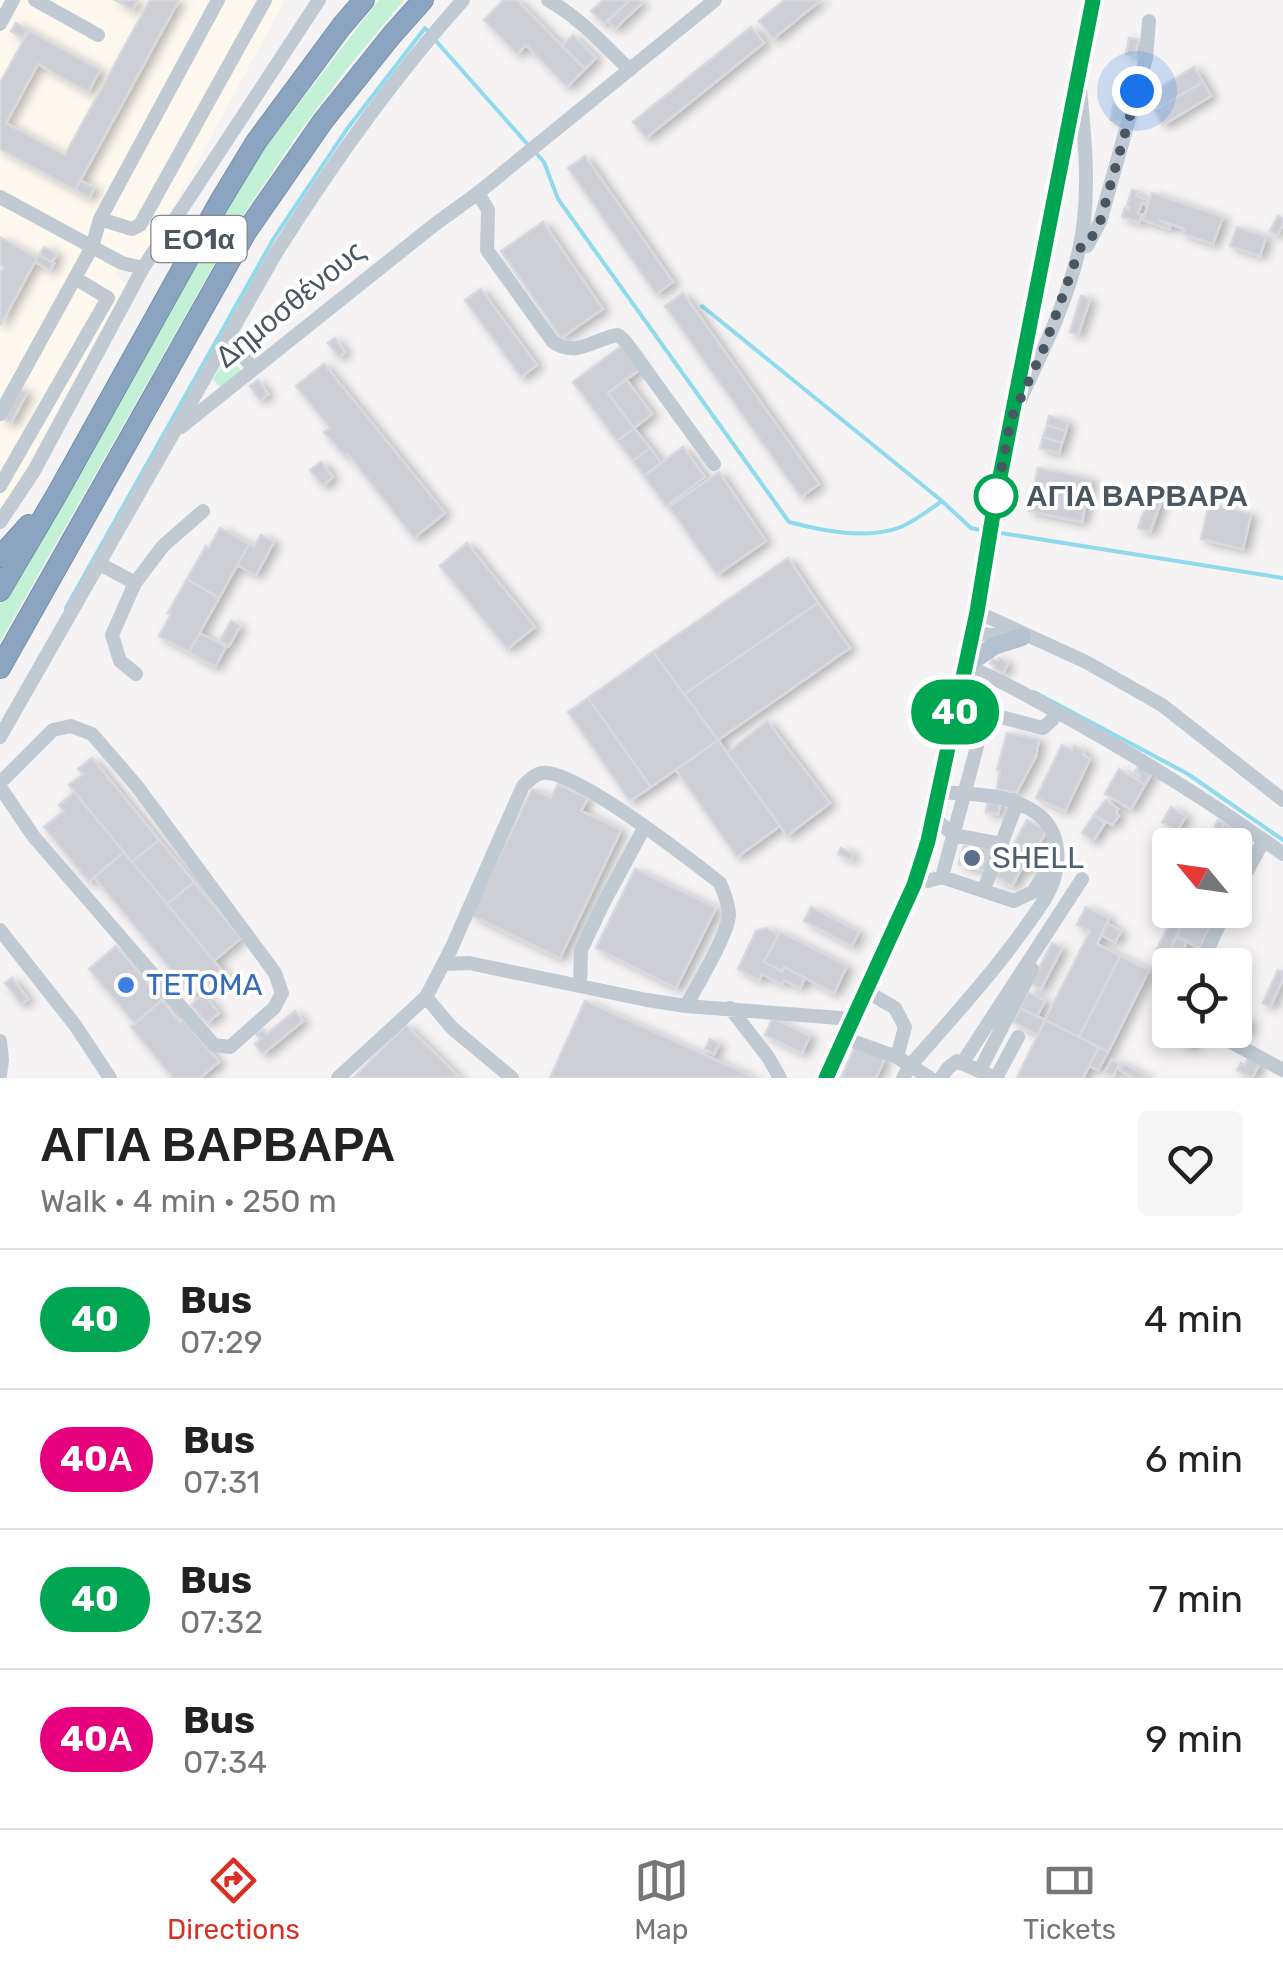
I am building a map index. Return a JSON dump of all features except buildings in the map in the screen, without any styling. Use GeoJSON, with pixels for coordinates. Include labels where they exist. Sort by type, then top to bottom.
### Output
{"type":"FeatureCollection","features":[{"type":"Feature","properties":{"kind":"highway","name":"ΕΟ1α"},"geometry":{"type":"LineString","coordinates":[[57,494],[256,142],[364,0]]}},
{"type":"Feature","properties":{"kind":"highway","name":"ΕΟ1α"},"geometry":{"type":"LineString","coordinates":[[0,668],[246,232],[323,121],[423,0]]}},
{"type":"Feature","properties":{"kind":"highway"},"geometry":{"type":"LineString","coordinates":[[0,557],[57,494]]}},
{"type":"Feature","properties":{"kind":"highway"},"geometry":{"type":"LineString","coordinates":[[0,592],[57,494]]}},
{"type":"Feature","properties":{"kind":"main road"},"geometry":{"type":"LineString","coordinates":[[826,1078],[914,885],[928,841],[977,612],[1093,0]]}},
{"type":"Feature","properties":{"kind":"main road"},"geometry":{"type":"LineString","coordinates":[[965,666],[994,646],[1028,639]]}},
{"type":"Feature","properties":{"kind":"street"},"geometry":{"type":"LineString","coordinates":[[0,24],[14,0]]}},
{"type":"Feature","properties":{"kind":"street"},"geometry":{"type":"LineString","coordinates":[[35,0],[98,35]]}},
{"type":"Feature","properties":{"kind":"street"},"geometry":{"type":"LineString","coordinates":[[0,414],[92,247],[100,219],[218,0]]}},
{"type":"Feature","properties":{"kind":"street"},"geometry":{"type":"LineString","coordinates":[[100,219],[132,229],[140,225],[265,0]]}},
{"type":"Feature","properties":{"kind":"street"},"geometry":{"type":"LineString","coordinates":[[0,522],[34,471],[143,268],[318,0]]}},
{"type":"Feature","properties":{"kind":"street"},"geometry":{"type":"LineString","coordinates":[[176,430],[312,196],[372,110],[462,0]]}},
{"type":"Feature","properties":{"kind":"street"},"geometry":{"type":"LineString","coordinates":[[548,0],[593,34],[630,70]]}},
{"type":"Feature","properties":{"kind":"street","name":"Δημοσθένους"},"geometry":{"type":"LineString","coordinates":[[0,737],[176,430],[522,158],[715,0]]}},
{"type":"Feature","properties":{"kind":"street"},"geometry":{"type":"LineString","coordinates":[[1080,248],[1087,246],[1100,222],[1146,58],[1150,21]]}},
{"type":"Feature","properties":{"kind":"street"},"geometry":{"type":"LineString","coordinates":[[1011,419],[1044,348],[1080,248],[1085,142],[1079,74]]}},
{"type":"Feature","properties":{"kind":"street"},"geometry":{"type":"LineString","coordinates":[[478,193],[488,210],[487,250],[553,342],[572,350],[606,337],[618,335],[626,341],[714,464]]}},
{"type":"Feature","properties":{"kind":"street"},"geometry":{"type":"LineString","coordinates":[[0,196],[122,263],[143,268]]}},
{"type":"Feature","properties":{"kind":"street"},"geometry":{"type":"LineString","coordinates":[[0,486],[108,298],[75,278]]}},
{"type":"Feature","properties":{"kind":"street"},"geometry":{"type":"LineString","coordinates":[[228,338],[254,369]]}},
{"type":"Feature","properties":{"kind":"street"},"geometry":{"type":"LineString","coordinates":[[136,674],[120,660],[112,635],[135,583],[163,546],[203,511]]}},
{"type":"Feature","properties":{"kind":"street"},"geometry":{"type":"LineString","coordinates":[[100,564],[135,583]]}},
{"type":"Feature","properties":{"kind":"street"},"geometry":{"type":"LineString","coordinates":[[977,612],[1028,639],[1086,662],[1162,704],[1283,800]]}},
{"type":"Feature","properties":{"kind":"street"},"geometry":{"type":"LineString","coordinates":[[972,633],[1028,639]]}},
{"type":"Feature","properties":{"kind":"street"},"geometry":{"type":"LineString","coordinates":[[965,666],[993,677],[1132,754],[1283,854]]}},
{"type":"Feature","properties":{"kind":"street"},"geometry":{"type":"LineString","coordinates":[[1056,712],[1043,728],[986,713],[954,835],[935,879],[1014,901],[1032,892],[1058,852]]}},
{"type":"Feature","properties":{"kind":"street"},"geometry":{"type":"LineString","coordinates":[[71,726],[92,734],[147,800],[275,972],[282,993],[274,1008],[230,1047],[214,1045],[34,837],[0,783],[53,730],[71,726]]}},
{"type":"Feature","properties":{"kind":"street"},"geometry":{"type":"LineString","coordinates":[[338,1078],[426,996],[526,781],[543,773],[592,792],[720,883],[729,917],[686,1006]]}},
{"type":"Feature","properties":{"kind":"street"},"geometry":{"type":"LineString","coordinates":[[903,1067],[1000,964],[1053,884],[1058,852],[1054,832],[1047,823],[1018,803],[997,797],[938,792]]}},
{"type":"Feature","properties":{"kind":"street"},"geometry":{"type":"LineString","coordinates":[[984,890],[1018,803]]}},
{"type":"Feature","properties":{"kind":"street"},"geometry":{"type":"LineString","coordinates":[[933,816],[954,835],[1000,844]]}},
{"type":"Feature","properties":{"kind":"street"},"geometry":{"type":"LineString","coordinates":[[580,985],[581,950],[644,828]]}},
{"type":"Feature","properties":{"kind":"street"},"geometry":{"type":"LineString","coordinates":[[1252,862],[1264,840]]}},
{"type":"Feature","properties":{"kind":"street"},"geometry":{"type":"LineString","coordinates":[[963,1062],[1082,879]]}},
{"type":"Feature","properties":{"kind":"street"},"geometry":{"type":"LineString","coordinates":[[0,930],[75,1025],[110,1078]]}},
{"type":"Feature","properties":{"kind":"street"},"geometry":{"type":"LineString","coordinates":[[980,1070],[1030,975],[1033,954]]}},
{"type":"Feature","properties":{"kind":"street"},"geometry":{"type":"LineString","coordinates":[[444,964],[469,963],[686,1006],[853,1019]]}},
{"type":"Feature","properties":{"kind":"street"},"geometry":{"type":"LineString","coordinates":[[866,991],[894,1008],[905,1027],[903,1067]]}},
{"type":"Feature","properties":{"kind":"street"},"geometry":{"type":"LineString","coordinates":[[426,996],[452,1028],[512,1078]]}},
{"type":"Feature","properties":{"kind":"street"},"geometry":{"type":"LineString","coordinates":[[730,1008],[780,1078]]}},
{"type":"Feature","properties":{"kind":"street"},"geometry":{"type":"LineString","coordinates":[[941,1078],[953,1062],[963,1062],[996,1078],[1018,1036]]}},
{"type":"Feature","properties":{"kind":"street"},"geometry":{"type":"LineString","coordinates":[[844,1038],[930,1078]]}},
{"type":"Feature","properties":{"kind":"street"},"geometry":{"type":"LineString","coordinates":[[0,1040],[0,1075]]}},
{"type":"Feature","properties":{"kind":"street"},"geometry":{"type":"LineString","coordinates":[[1239,1048],[1282,1074]]}},
{"type":"Feature","properties":{"kind":"shaded area"},"geometry":{"type":"Polygon","coordinates":[[[0,0],[285,0],[142,264],[125,257],[114,274],[128,285],[0,514],[0,0]]]}},
{"type":"Feature","properties":{"kind":"green space"},"geometry":{"type":"Polygon","coordinates":[[[379,0],[404,0],[298,134],[239,221],[0,642],[0,604],[246,172],[379,0]]]}},
{"type":"Feature","properties":{"kind":"green space"},"geometry":{"type":"Polygon","coordinates":[[[227,356],[242,371],[222,389],[213,379],[227,356]]]}},
{"type":"Feature","properties":{"kind":"waterway"},"geometry":{"type":"LineString","coordinates":[[66,608],[274,238],[347,129],[425,28],[430,34]]}},
{"type":"Feature","properties":{"kind":"waterway"},"geometry":{"type":"LineString","coordinates":[[436,41],[529,146]]}},
{"type":"Feature","properties":{"kind":"waterway"},"geometry":{"type":"LineString","coordinates":[[536,153],[544,162],[558,199],[789,522],[830,531],[874,533],[901,527],[942,501],[971,528],[985,531]]}},
{"type":"Feature","properties":{"kind":"waterway"},"geometry":{"type":"LineString","coordinates":[[702,306],[942,501]]}},
{"type":"Feature","properties":{"kind":"waterway"},"geometry":{"type":"LineString","coordinates":[[995,532],[1283,578]]}},
{"type":"Feature","properties":{"kind":"waterway"},"geometry":{"type":"LineString","coordinates":[[1034,692],[1188,774],[1283,840]]}},
{"type":"Feature","properties":{"kind":"bus line","name":"40"},"geometry":{"type":"LineString","coordinates":[[826,1078],[914,885],[928,841],[977,612],[1093,0]]}},
{"type":"Feature","properties":{"kind":"place","name":"ΑΓΙΑ ΒΑΡΒΑΡΑ"},"geometry":{"type":"Point","coordinates":[996,496]}},
{"type":"Feature","properties":{"kind":"place","name":"SHELL"},"geometry":{"type":"Point","coordinates":[972,858]}},
{"type":"Feature","properties":{"kind":"place","name":"TETOMA"},"geometry":{"type":"Point","coordinates":[126,985]}},
{"type":"Feature","properties":{"kind":"route"},"geometry":{"type":"LineString","coordinates":[[996,496],[994,508],[1011,419],[1044,348],[1080,248],[1087,246],[1100,222],[1137,91]]}}]}
